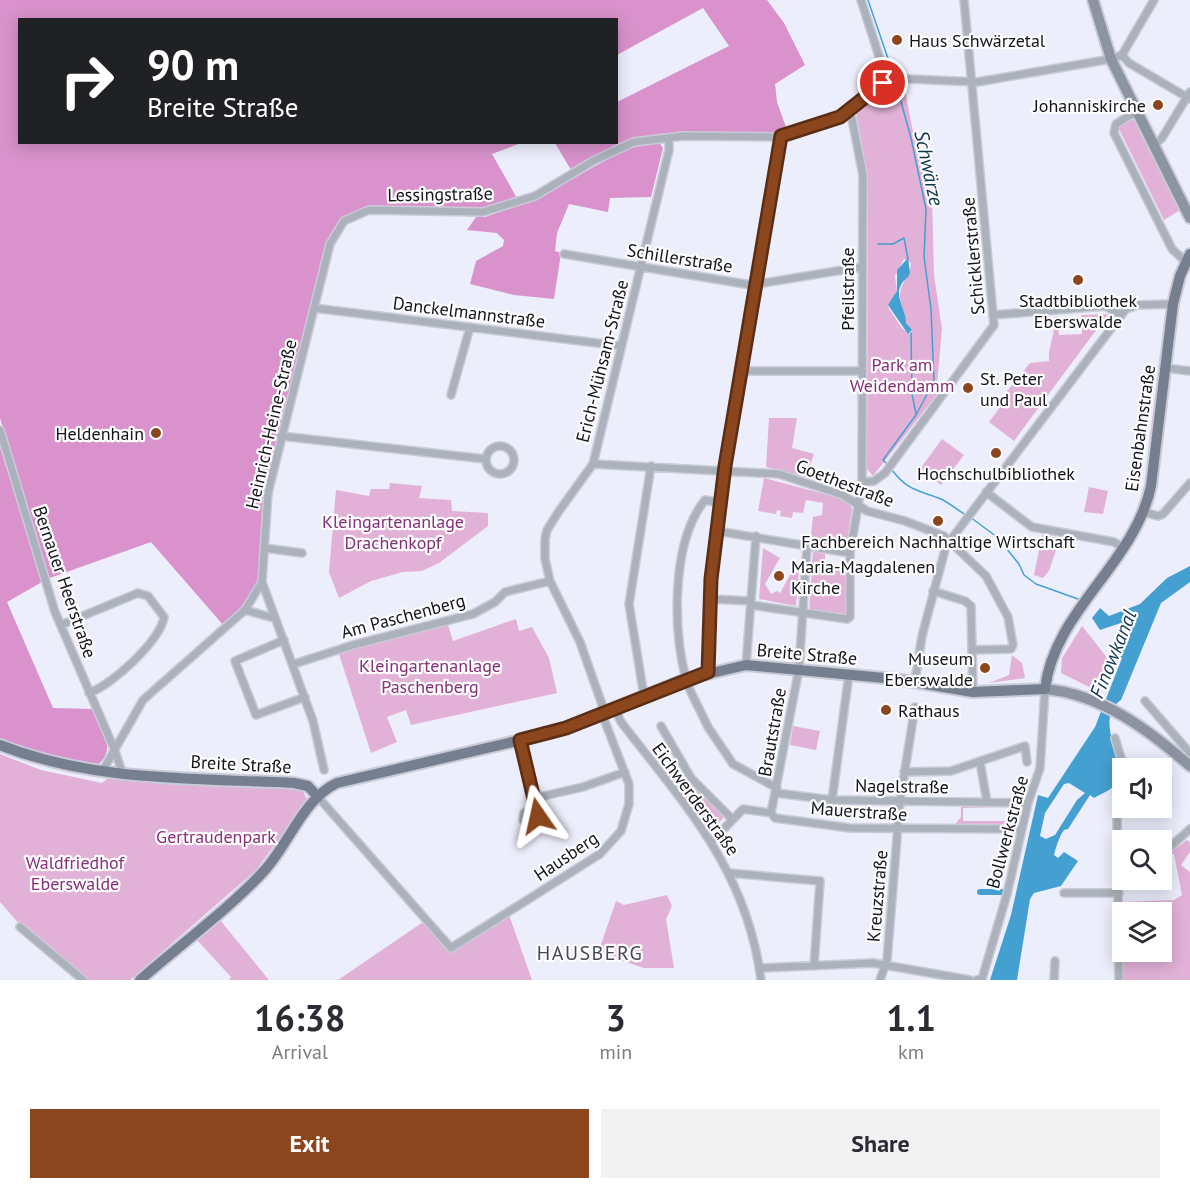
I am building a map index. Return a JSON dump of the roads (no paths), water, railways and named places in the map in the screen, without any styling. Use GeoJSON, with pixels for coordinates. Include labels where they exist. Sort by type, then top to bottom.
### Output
{"type":"FeatureCollection","features":[{"type":"Feature","properties":{"kind":"main road"},"geometry":{"type":"LineString","coordinates":[[1093,0],[1111,59],[1190,218]]}},
{"type":"Feature","properties":{"kind":"main road","name":"Eisenbahnstraße"},"geometry":{"type":"LineString","coordinates":[[1045,689],[1051,659],[1060,638],[1124,548],[1143,512],[1151,486],[1173,304],[1188,258]]}},
{"type":"Feature","properties":{"kind":"main road","name":"Breite Straße"},"geometry":{"type":"LineString","coordinates":[[0,745],[63,765],[102,772],[294,783],[308,786],[318,797],[337,783],[566,728],[708,672],[746,665],[849,674],[973,692],[1045,689],[1070,693],[1098,704],[1152,735],[1190,766]]}},
{"type":"Feature","properties":{"kind":"main road"},"geometry":{"type":"LineString","coordinates":[[140,980],[264,871],[318,797]]}},
{"type":"Feature","properties":{"kind":"street"},"geometry":{"type":"LineString","coordinates":[[861,0],[891,78],[972,82],[1024,76],[1122,55],[1154,0]]}},
{"type":"Feature","properties":{"kind":"street","name":"Schicklerstraße"},"geometry":{"type":"LineString","coordinates":[[862,482],[878,480],[993,328],[994,318],[964,0]]}},
{"type":"Feature","properties":{"kind":"street"},"geometry":{"type":"LineString","coordinates":[[1122,55],[1129,63],[1189,96],[1162,138],[1154,145]]}},
{"type":"Feature","properties":{"kind":"street","name":"Lessingstraße"},"geometry":{"type":"LineString","coordinates":[[314,308],[333,237],[344,221],[358,212],[377,209],[464,212],[496,210],[535,196],[620,147],[646,140],[781,136],[834,119],[847,112],[891,78]]}},
{"type":"Feature","properties":{"kind":"street"},"geometry":{"type":"LineString","coordinates":[[1137,111],[1116,124],[1114,133],[1172,249],[1188,258]]}},
{"type":"Feature","properties":{"kind":"street","name":"Pfeilstraße"},"geometry":{"type":"LineString","coordinates":[[803,615],[849,619],[850,553],[862,482],[863,176],[852,119],[847,112]]}},
{"type":"Feature","properties":{"kind":"street"},"geometry":{"type":"LineString","coordinates":[[708,672],[710,599],[725,470],[781,136]]}},
{"type":"Feature","properties":{"kind":"street","name":"Erich-Mühsam-Straße"},"geometry":{"type":"LineString","coordinates":[[607,712],[580,642],[550,581],[545,559],[547,530],[593,464],[669,150],[669,138]]}},
{"type":"Feature","properties":{"kind":"street","name":"Schillerstraße"},"geometry":{"type":"LineString","coordinates":[[564,254],[756,285],[861,267]]}},
{"type":"Feature","properties":{"kind":"street"},"geometry":{"type":"LineString","coordinates":[[918,683],[922,636],[944,548],[1121,315],[1131,307],[1173,304]]}},
{"type":"Feature","properties":{"kind":"street"},"geometry":{"type":"LineString","coordinates":[[994,318],[1105,306],[1121,315]]}},
{"type":"Feature","properties":{"kind":"street","name":"Danckelmannstraße"},"geometry":{"type":"LineString","coordinates":[[314,308],[621,346]]}},
{"type":"Feature","properties":{"kind":"street","name":"Heinrich-Heine-Straße"},"geometry":{"type":"LineString","coordinates":[[102,772],[103,766],[115,751],[136,709],[147,695],[245,610],[262,582],[268,493],[314,308]]}},
{"type":"Feature","properties":{"kind":"street"},"geometry":{"type":"LineString","coordinates":[[451,395],[470,327]]}},
{"type":"Feature","properties":{"kind":"street"},"geometry":{"type":"LineString","coordinates":[[1166,368],[1190,371]]}},
{"type":"Feature","properties":{"kind":"street"},"geometry":{"type":"LineString","coordinates":[[741,371],[861,371]]}},
{"type":"Feature","properties":{"kind":"street","name":"Bernauer Heerstraße"},"geometry":{"type":"LineString","coordinates":[[0,430],[61,625],[123,775]]}},
{"type":"Feature","properties":{"kind":"street"},"geometry":{"type":"LineString","coordinates":[[281,436],[485,459]]}},
{"type":"Feature","properties":{"kind":"street"},"geometry":{"type":"LineString","coordinates":[[503,447],[511,452],[514,462],[510,471],[496,474],[488,469],[485,459],[489,450],[503,447]]}},
{"type":"Feature","properties":{"kind":"street","name":"Goethestraße"},"geometry":{"type":"LineString","coordinates":[[593,464],[779,474],[843,495],[867,511],[941,534],[986,576],[1008,617],[1013,645],[1009,650],[972,650]]}},
{"type":"Feature","properties":{"kind":"street"},"geometry":{"type":"LineString","coordinates":[[644,696],[629,604],[651,466]]}},
{"type":"Feature","properties":{"kind":"street"},"geometry":{"type":"LineString","coordinates":[[1143,512],[1158,516],[1163,514],[1190,483]]}},
{"type":"Feature","properties":{"kind":"street"},"geometry":{"type":"LineString","coordinates":[[986,492],[1032,527],[1114,542],[1124,548]]}},
{"type":"Feature","properties":{"kind":"street","name":"Nagelstraße"},"geometry":{"type":"LineString","coordinates":[[722,503],[705,501],[693,516],[685,544],[678,607],[679,638],[687,682],[708,727],[733,764],[777,790],[832,800],[1028,803]]}},
{"type":"Feature","properties":{"kind":"street"},"geometry":{"type":"LineString","coordinates":[[717,531],[850,553]]}},
{"type":"Feature","properties":{"kind":"street"},"geometry":{"type":"LineString","coordinates":[[746,665],[756,536]]}},
{"type":"Feature","properties":{"kind":"street","name":"Brautstraße"},"geometry":{"type":"LineString","coordinates":[[771,813],[799,669],[807,547]]}},
{"type":"Feature","properties":{"kind":"street"},"geometry":{"type":"LineString","coordinates":[[264,548],[302,553]]}},
{"type":"Feature","properties":{"kind":"street","name":"Am Paschenberg"},"geometry":{"type":"LineString","coordinates":[[294,664],[343,648],[473,614],[495,602],[505,592],[550,581]]}},
{"type":"Feature","properties":{"kind":"street"},"geometry":{"type":"LineString","coordinates":[[262,582],[305,697],[324,770]]}},
{"type":"Feature","properties":{"kind":"street"},"geometry":{"type":"LineString","coordinates":[[933,591],[965,601],[971,606],[973,692]]}},
{"type":"Feature","properties":{"kind":"street"},"geometry":{"type":"LineString","coordinates":[[61,625],[138,594],[148,596],[162,612],[163,623],[146,647],[109,684],[89,693]]}},
{"type":"Feature","properties":{"kind":"street"},"geometry":{"type":"LineString","coordinates":[[710,599],[751,603],[803,615]]}},
{"type":"Feature","properties":{"kind":"street"},"geometry":{"type":"LineString","coordinates":[[245,610],[274,618]]}},
{"type":"Feature","properties":{"kind":"street"},"geometry":{"type":"LineString","coordinates":[[284,640],[235,661],[256,716],[305,697]]}},
{"type":"Feature","properties":{"kind":"street"},"geometry":{"type":"LineString","coordinates":[[832,800],[849,674]]}},
{"type":"Feature","properties":{"kind":"street","name":"Bollwerkstraße"},"geometry":{"type":"LineString","coordinates":[[980,979],[1007,894],[1021,829],[1042,754],[1045,689]]}},
{"type":"Feature","properties":{"kind":"street"},"geometry":{"type":"LineString","coordinates":[[1145,701],[1190,753]]}},
{"type":"Feature","properties":{"kind":"street","name":"Kreuzstraße"},"geometry":{"type":"LineString","coordinates":[[880,980],[884,964],[900,801],[915,707]]}},
{"type":"Feature","properties":{"kind":"street","name":"Hausberg"},"geometry":{"type":"LineString","coordinates":[[318,797],[451,948],[607,849],[621,831],[628,811],[630,794],[607,712]]}},
{"type":"Feature","properties":{"kind":"street","name":"Eichwerderstraße"},"geometry":{"type":"LineString","coordinates":[[607,712],[621,722],[712,841],[747,915],[761,980]]}},
{"type":"Feature","properties":{"kind":"street"},"geometry":{"type":"LineString","coordinates":[[661,726],[698,787],[732,819],[712,841]]}},
{"type":"Feature","properties":{"kind":"street"},"geometry":{"type":"LineString","coordinates":[[1115,738],[1121,758]]}},
{"type":"Feature","properties":{"kind":"street"},"geometry":{"type":"LineString","coordinates":[[520,740],[536,808]]}},
{"type":"Feature","properties":{"kind":"street"},"geometry":{"type":"LineString","coordinates":[[904,772],[951,771],[1025,746],[1027,762]]}},
{"type":"Feature","properties":{"kind":"street"},"geometry":{"type":"LineString","coordinates":[[980,762],[987,802]]}},
{"type":"Feature","properties":{"kind":"street"},"geometry":{"type":"LineString","coordinates":[[535,798],[583,787],[625,772]]}},
{"type":"Feature","properties":{"kind":"street","name":"Mauerstraße"},"geometry":{"type":"LineString","coordinates":[[732,819],[744,809],[771,813],[775,818],[811,824],[898,830],[1021,829]]}},
{"type":"Feature","properties":{"kind":"street"},"geometry":{"type":"LineString","coordinates":[[1172,845],[1190,830]]}},
{"type":"Feature","properties":{"kind":"street"},"geometry":{"type":"LineString","coordinates":[[729,873],[820,881],[814,966]]}},
{"type":"Feature","properties":{"kind":"street"},"geometry":{"type":"LineString","coordinates":[[1119,890],[1119,980]]}},
{"type":"Feature","properties":{"kind":"street"},"geometry":{"type":"LineString","coordinates":[[1064,893],[1119,893]]}},
{"type":"Feature","properties":{"kind":"street"},"geometry":{"type":"LineString","coordinates":[[20,927],[83,980]]}},
{"type":"Feature","properties":{"kind":"street"},"geometry":{"type":"LineString","coordinates":[[1054,980],[1055,961]]}},
{"type":"Feature","properties":{"kind":"street"},"geometry":{"type":"LineString","coordinates":[[760,968],[884,964],[970,980]]}},
{"type":"Feature","properties":{"kind":"water"},"geometry":{"type":"Polygon","coordinates":[[[908,258],[910,273],[901,285],[899,295],[906,323],[912,330],[908,334],[888,305],[897,291],[897,270],[908,258]]]}},
{"type":"Feature","properties":{"kind":"water"},"geometry":{"type":"Polygon","coordinates":[[[1190,566],[1190,582],[1161,603],[1121,700],[1113,709],[1110,731],[1116,758],[1112,758],[1112,788],[1094,798],[1090,795],[1068,829],[1064,830],[1057,845],[1054,855],[1058,858],[1064,852],[1078,861],[1061,886],[1034,893],[1030,899],[1017,980],[990,980],[1011,915],[1038,795],[1048,798],[1095,727],[1122,658],[1118,654],[1129,625],[1121,623],[1100,630],[1092,618],[1100,608],[1109,616],[1140,604],[1167,578],[1190,566]],[[1069,783],[1064,784],[1045,813],[1040,836],[1046,839],[1055,835],[1077,800],[1085,793],[1069,783]]]}},
{"type":"Feature","properties":{"kind":"waterway","name":"Schwärze"},"geometry":{"type":"LineString","coordinates":[[868,0],[894,76]]}},
{"type":"Feature","properties":{"kind":"waterway","name":"Schwärze"},"geometry":{"type":"LineString","coordinates":[[895,80],[911,138],[926,209],[924,257],[931,309],[934,382]]}},
{"type":"Feature","properties":{"kind":"waterway"},"geometry":{"type":"LineString","coordinates":[[878,244],[893,244],[904,238],[908,259]]}},
{"type":"Feature","properties":{"kind":"waterway"},"geometry":{"type":"LineString","coordinates":[[911,333],[912,394],[916,414]]}},
{"type":"Feature","properties":{"kind":"waterway","name":"Schwärze"},"geometry":{"type":"LineString","coordinates":[[887,464],[883,460],[916,415],[932,385]]}},
{"type":"Feature","properties":{"kind":"waterway","name":"Schwärze"},"geometry":{"type":"LineString","coordinates":[[892,470],[908,486],[941,499],[966,515]]}},
{"type":"Feature","properties":{"kind":"waterway","name":"Schwärze"},"geometry":{"type":"LineString","coordinates":[[970,517],[997,537],[1019,564],[1024,575],[1036,584],[1078,599]]}},
{"type":"Feature","properties":{"kind":"waterway"},"geometry":{"type":"LineString","coordinates":[[980,892],[1002,892]]}},
{"type":"Feature","properties":{"kind":"place","name":"Haus Schwärzetal"},"geometry":{"type":"Point","coordinates":[897,40]}},
{"type":"Feature","properties":{"kind":"place","name":"Johanniskirche"},"geometry":{"type":"Point","coordinates":[1158,105]}},
{"type":"Feature","properties":{"kind":"place","name":"Stadtbibliothek Eberswalde"},"geometry":{"type":"Point","coordinates":[1078,280]}},
{"type":"Feature","properties":{"kind":"place","name":"St. Peter und Paul"},"geometry":{"type":"Point","coordinates":[968,388]}},
{"type":"Feature","properties":{"kind":"place","name":"Heldenhain"},"geometry":{"type":"Point","coordinates":[156,433]}},
{"type":"Feature","properties":{"kind":"place","name":"Hochschulbibliothek"},"geometry":{"type":"Point","coordinates":[996,453]}},
{"type":"Feature","properties":{"kind":"place","name":"Fachbereich Nachhaltige Wirtschaft"},"geometry":{"type":"Point","coordinates":[938,521]}},
{"type":"Feature","properties":{"kind":"place","name":"Maria-Magdalenen Kirche"},"geometry":{"type":"Point","coordinates":[779,576]}},
{"type":"Feature","properties":{"kind":"place","name":"Museum Eberswalde"},"geometry":{"type":"Point","coordinates":[985,668]}},
{"type":"Feature","properties":{"kind":"place","name":"Rathaus"},"geometry":{"type":"Point","coordinates":[886,710]}},
{"type":"Feature","properties":{"kind":"district","name":"HAUSBERG"},"geometry":{"type":"Point","coordinates":[590,953]}},
{"type":"Feature","properties":{"kind":"park label","name":"Park am Weidendamm"},"geometry":{"type":"Point","coordinates":[902,374]}},
{"type":"Feature","properties":{"kind":"park label","name":"Kleingartenanlage Drachenkopf"},"geometry":{"type":"Point","coordinates":[393,531]}},
{"type":"Feature","properties":{"kind":"park label","name":"Kleingartenanlage Paschenberg"},"geometry":{"type":"Point","coordinates":[430,675]}},
{"type":"Feature","properties":{"kind":"park label","name":"Gertraudenpark"},"geometry":{"type":"Point","coordinates":[216,836]}},
{"type":"Feature","properties":{"kind":"park label","name":"Waldfriedhof Eberswalde"},"geometry":{"type":"Point","coordinates":[75,872]}},
{"type":"Feature","properties":{"kind":"water label","name":"Finowkanal"},"geometry":{"type":"Point","coordinates":[1113,654]}}]}
